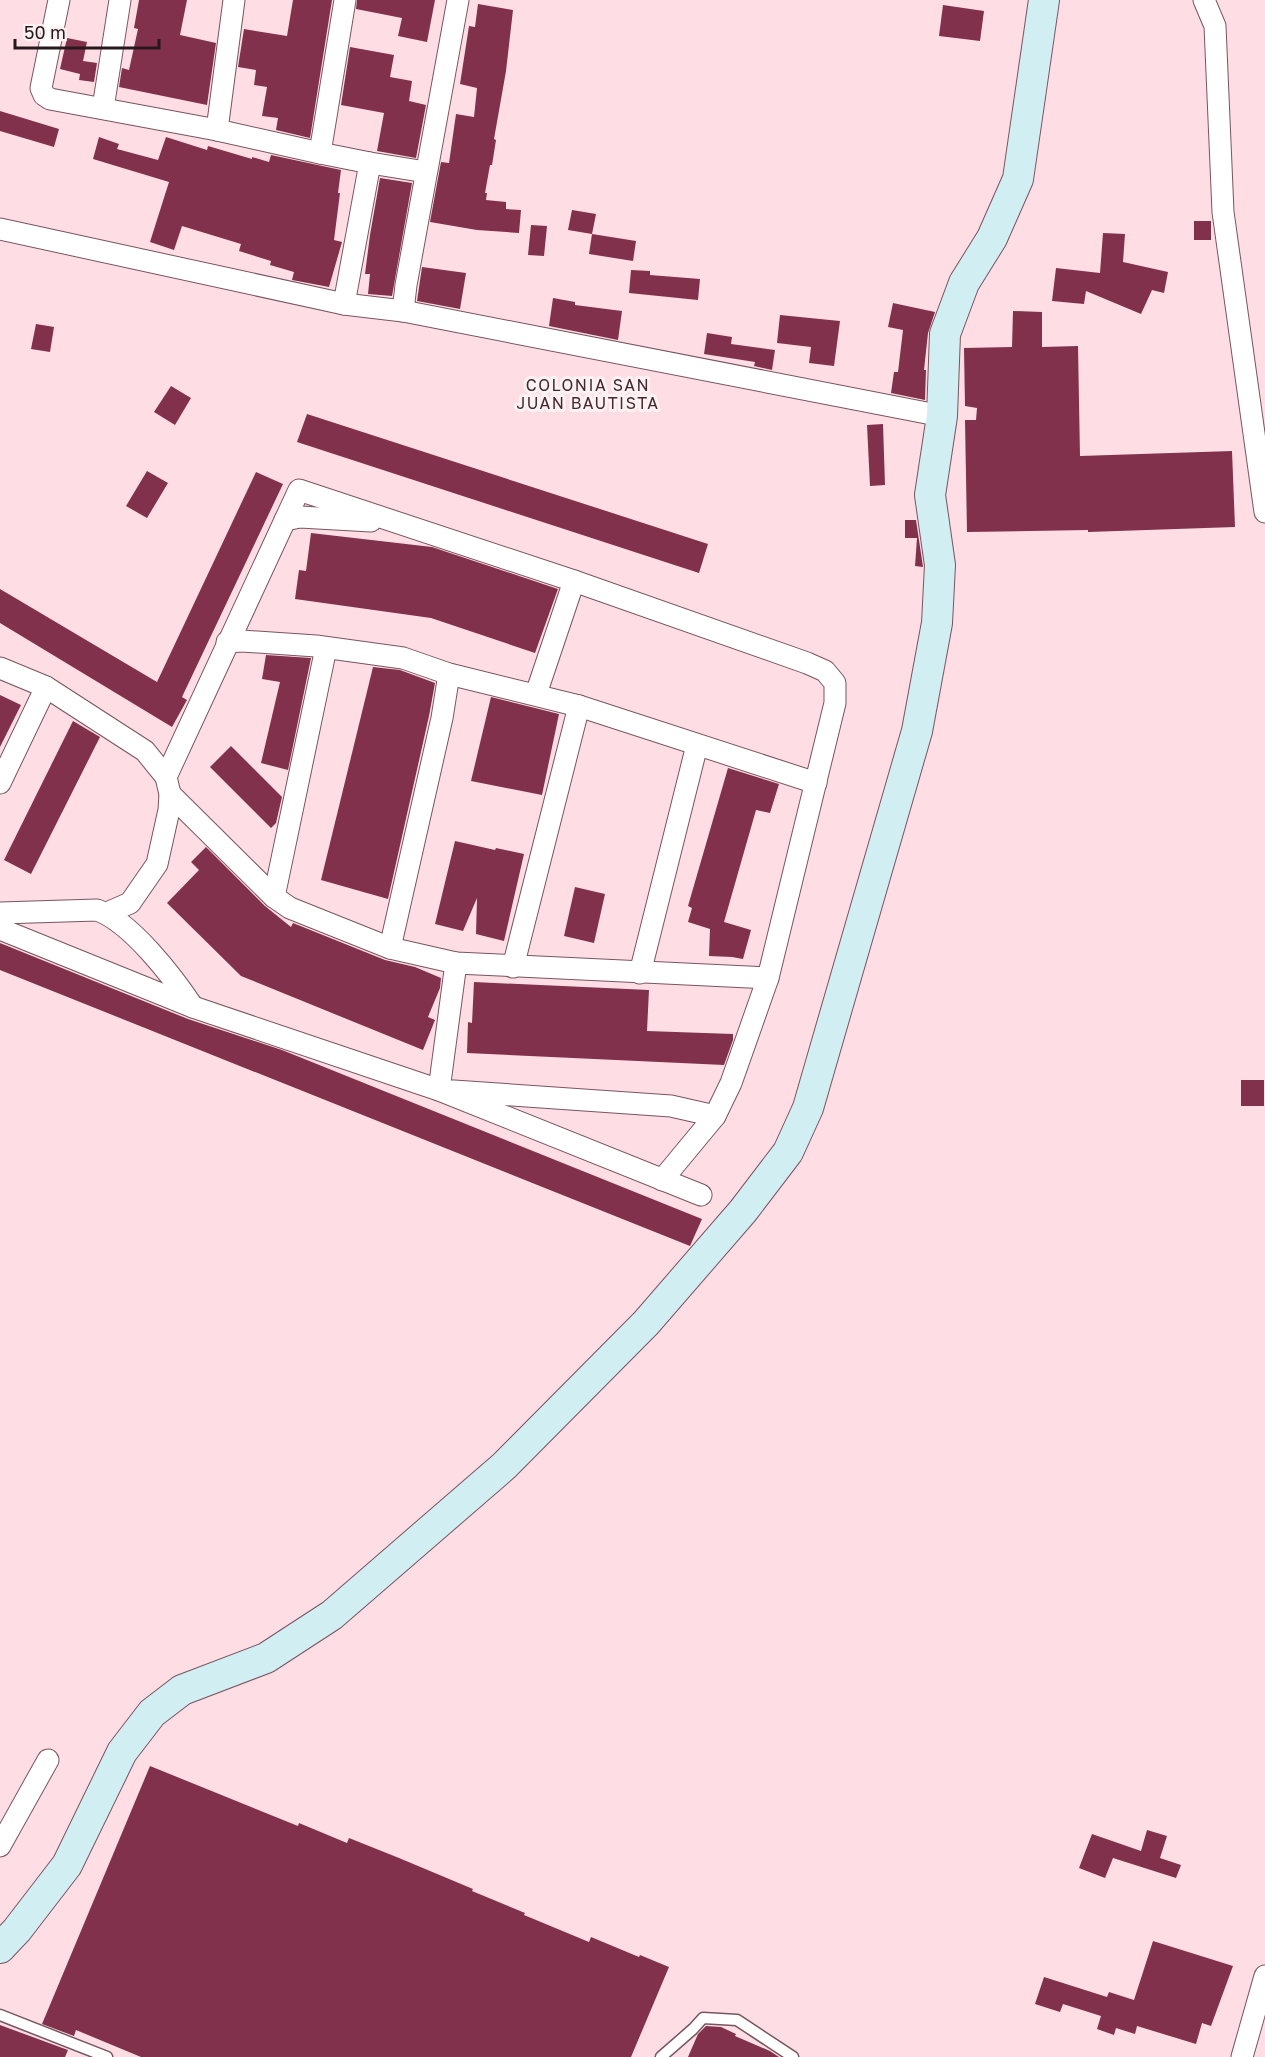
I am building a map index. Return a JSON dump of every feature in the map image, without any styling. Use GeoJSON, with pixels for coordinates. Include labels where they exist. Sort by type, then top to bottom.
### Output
{"type":"FeatureCollection","features":[{"type":"Feature","properties":{"kind":"street"},"geometry":{"type":"LineString","coordinates":[[59,0],[41,88],[50,99],[217,130],[370,163],[426,172]]}},
{"type":"Feature","properties":{"kind":"street"},"geometry":{"type":"LineString","coordinates":[[103,108],[120,0]]}},
{"type":"Feature","properties":{"kind":"street"},"geometry":{"type":"LineString","coordinates":[[217,130],[234,0]]}},
{"type":"Feature","properties":{"kind":"street"},"geometry":{"type":"LineString","coordinates":[[320,153],[345,0]]}},
{"type":"Feature","properties":{"kind":"street"},"geometry":{"type":"LineString","coordinates":[[403,311],[458,0]]}},
{"type":"Feature","properties":{"kind":"street"},"geometry":{"type":"LineString","coordinates":[[0,1948],[17,1930],[67,1865],[122,1752],[152,1713],[182,1690],[266,1658],[332,1615],[504,1466],[646,1323],[743,1210],[788,1152],[812,1097],[917,731],[937,623],[940,565],[930,495],[942,416],[945,334],[964,283],[992,238],[1017,179],[1044,0]]}},
{"type":"Feature","properties":{"kind":"street"},"geometry":{"type":"LineString","coordinates":[[1204,0],[1215,26],[1223,212],[1265,512]]}},
{"type":"Feature","properties":{"kind":"street"},"geometry":{"type":"LineString","coordinates":[[344,304],[370,163]]}},
{"type":"Feature","properties":{"kind":"street"},"geometry":{"type":"LineString","coordinates":[[0,229],[344,304],[403,311],[942,416]]}},
{"type":"Feature","properties":{"kind":"street"},"geometry":{"type":"LineString","coordinates":[[107,913],[130,903],[157,864],[167,820],[168,786],[227,642],[299,490],[574,581],[825,671],[835,683],[835,703],[768,978],[731,1083],[715,1116],[662,1180]]}},
{"type":"Feature","properties":{"kind":"street"},"geometry":{"type":"LineString","coordinates":[[536,694],[574,581]]}},
{"type":"Feature","properties":{"kind":"street"},"geometry":{"type":"LineString","coordinates":[[227,642],[242,641],[326,648],[403,658],[449,674],[579,706],[816,783]]}},
{"type":"Feature","properties":{"kind":"street"},"geometry":{"type":"LineString","coordinates":[[274,897],[326,648]]}},
{"type":"Feature","properties":{"kind":"street"},"geometry":{"type":"LineString","coordinates":[[0,668],[46,687],[145,751],[168,786],[274,897],[291,908],[390,948],[456,963],[768,978]]}},
{"type":"Feature","properties":{"kind":"street"},"geometry":{"type":"LineString","coordinates":[[390,948],[442,718],[449,674]]}},
{"type":"Feature","properties":{"kind":"street"},"geometry":{"type":"LineString","coordinates":[[0,783],[46,687]]}},
{"type":"Feature","properties":{"kind":"street"},"geometry":{"type":"LineString","coordinates":[[513,967],[579,706]]}},
{"type":"Feature","properties":{"kind":"street"},"geometry":{"type":"LineString","coordinates":[[639,973],[697,745]]}},
{"type":"Feature","properties":{"kind":"street"},"geometry":{"type":"LineString","coordinates":[[0,913],[72,910],[97,910],[107,913],[127,928],[175,980],[193,1007]]}},
{"type":"Feature","properties":{"kind":"street"},"geometry":{"type":"LineString","coordinates":[[0,929],[193,1007],[439,1090],[701,1195]]}},
{"type":"Feature","properties":{"kind":"street"},"geometry":{"type":"LineString","coordinates":[[439,1090],[456,963]]}},
{"type":"Feature","properties":{"kind":"street"},"geometry":{"type":"LineString","coordinates":[[439,1090],[671,1106],[715,1116]]}},
{"type":"Feature","properties":{"kind":"street"},"geometry":{"type":"LineString","coordinates":[[0,1846],[48,1760]]}},
{"type":"Feature","properties":{"kind":"street"},"geometry":{"type":"LineString","coordinates":[[1242,2057],[1265,1976]]}},
{"type":"Feature","properties":{"kind":"lane"},"geometry":{"type":"LineString","coordinates":[[0,2015],[107,2057]]}},
{"type":"Feature","properties":{"kind":"lane"},"geometry":{"type":"LineString","coordinates":[[661,2057],[703,2018],[737,2019],[793,2057]]}},
{"type":"Feature","properties":{"kind":"building"},"geometry":{"type":"Polygon","coordinates":[[[139,0],[187,0],[180,35],[216,43],[207,105],[119,87],[122,68],[129,70],[138,29],[134,28],[139,0]]]}},
{"type":"Feature","properties":{"kind":"building"},"geometry":{"type":"Polygon","coordinates":[[[293,0],[332,0],[310,138],[276,130],[278,118],[262,116],[267,87],[254,85],[256,70],[238,67],[244,29],[287,36],[293,0]]]}},
{"type":"Feature","properties":{"kind":"building"},"geometry":{"type":"Polygon","coordinates":[[[357,0],[435,0],[427,42],[398,36],[402,18],[356,9],[357,0]]]}},
{"type":"Feature","properties":{"kind":"building"},"geometry":{"type":"Polygon","coordinates":[[[478,4],[513,10],[506,71],[494,139],[496,140],[485,193],[487,193],[486,200],[506,202],[506,209],[521,210],[519,233],[477,230],[430,222],[441,162],[449,163],[456,114],[474,117],[477,88],[460,84],[469,26],[475,27],[478,4]]]}},
{"type":"Feature","properties":{"kind":"building"},"geometry":{"type":"Polygon","coordinates":[[[943,5],[984,11],[980,41],[939,36],[943,5]]]}},
{"type":"Feature","properties":{"kind":"building"},"geometry":{"type":"Polygon","coordinates":[[[67,38],[87,42],[83,61],[97,63],[94,82],[79,80],[80,74],[60,69],[67,38]]]}},
{"type":"Feature","properties":{"kind":"building"},"geometry":{"type":"Polygon","coordinates":[[[350,47],[394,55],[390,77],[412,81],[409,101],[426,105],[416,158],[377,151],[384,113],[341,105],[350,47]]]}},
{"type":"Feature","properties":{"kind":"building"},"geometry":{"type":"Polygon","coordinates":[[[0,111],[59,129],[54,147],[0,131],[0,111]]]}},
{"type":"Feature","properties":{"kind":"building"},"geometry":{"type":"Polygon","coordinates":[[[99,137],[119,144],[117,149],[158,160],[166,137],[207,150],[208,146],[252,159],[252,157],[269,162],[271,155],[341,170],[334,240],[342,242],[329,287],[292,280],[294,272],[270,265],[271,261],[239,251],[241,244],[182,226],[174,250],[150,242],[169,182],[93,159],[99,137]]]}},
{"type":"Feature","properties":{"kind":"building"},"geometry":{"type":"Polygon","coordinates":[[[380,178],[412,183],[392,296],[368,294],[370,274],[365,274],[380,178]]]}},
{"type":"Feature","properties":{"kind":"building"},"geometry":{"type":"Polygon","coordinates":[[[572,210],[596,214],[592,234],[568,230],[572,210]]]}},
{"type":"Feature","properties":{"kind":"building"},"geometry":{"type":"Polygon","coordinates":[[[1194,221],[1211,221],[1211,240],[1194,240],[1194,221]]]}},
{"type":"Feature","properties":{"kind":"building"},"geometry":{"type":"Polygon","coordinates":[[[531,225],[547,226],[544,256],[528,255],[531,225]]]}},
{"type":"Feature","properties":{"kind":"building"},"geometry":{"type":"Polygon","coordinates":[[[1103,233],[1125,234],[1123,262],[1168,272],[1164,293],[1152,290],[1141,314],[1086,291],[1084,304],[1052,301],[1056,268],[1100,273],[1103,233]]]}},
{"type":"Feature","properties":{"kind":"building"},"geometry":{"type":"Polygon","coordinates":[[[592,234],[636,241],[633,261],[589,254],[592,234]]]}},
{"type":"Feature","properties":{"kind":"building"},"geometry":{"type":"Polygon","coordinates":[[[422,267],[466,273],[460,309],[417,301],[422,267]]]}},
{"type":"Feature","properties":{"kind":"building"},"geometry":{"type":"Polygon","coordinates":[[[631,270],[650,271],[650,275],[700,279],[698,300],[629,293],[631,270]]]}},
{"type":"Feature","properties":{"kind":"building"},"geometry":{"type":"Polygon","coordinates":[[[553,298],[575,302],[575,305],[622,311],[618,340],[549,326],[553,298]]]}},
{"type":"Feature","properties":{"kind":"building"},"geometry":{"type":"Polygon","coordinates":[[[893,303],[935,312],[928,333],[924,370],[926,370],[925,400],[891,393],[894,372],[898,372],[903,330],[888,327],[893,303]]]}},
{"type":"Feature","properties":{"kind":"building"},"geometry":{"type":"Polygon","coordinates":[[[1013,311],[1042,312],[1042,347],[1078,346],[1080,456],[1232,451],[1235,527],[1088,532],[1088,530],[967,532],[965,420],[976,420],[977,408],[965,406],[964,348],[1012,347],[1013,311]]]}},
{"type":"Feature","properties":{"kind":"building"},"geometry":{"type":"Polygon","coordinates":[[[780,315],[840,321],[834,366],[809,363],[811,347],[777,343],[780,315]]]}},
{"type":"Feature","properties":{"kind":"building"},"geometry":{"type":"Polygon","coordinates":[[[36,324],[54,327],[50,352],[31,349],[36,324]]]}},
{"type":"Feature","properties":{"kind":"building"},"geometry":{"type":"Polygon","coordinates":[[[707,333],[732,337],[731,344],[775,350],[772,370],[754,366],[755,362],[704,354],[707,333]]]}},
{"type":"Feature","properties":{"kind":"building"},"geometry":{"type":"Polygon","coordinates":[[[171,386],[191,398],[175,425],[154,412],[171,386]]]}},
{"type":"Feature","properties":{"kind":"building"},"geometry":{"type":"Polygon","coordinates":[[[307,414],[708,544],[699,573],[297,442],[307,414]]]}},
{"type":"Feature","properties":{"kind":"building"},"geometry":{"type":"Polygon","coordinates":[[[883,424],[885,485],[870,486],[867,425],[883,424]]]}},
{"type":"Feature","properties":{"kind":"building"},"geometry":{"type":"Polygon","coordinates":[[[147,471],[168,483],[147,518],[126,506],[147,471]]]}},
{"type":"Feature","properties":{"kind":"building"},"geometry":{"type":"Polygon","coordinates":[[[256,472],[283,484],[182,697],[187,700],[172,727],[0,623],[0,589],[157,682],[256,472]]]}},
{"type":"Feature","properties":{"kind":"building"},"geometry":{"type":"Polygon","coordinates":[[[905,520],[916,520],[923,567],[915,566],[917,538],[905,538],[905,520]]]}},
{"type":"Feature","properties":{"kind":"building"},"geometry":{"type":"Polygon","coordinates":[[[311,533],[432,547],[558,589],[535,653],[431,618],[295,599],[299,570],[306,571],[311,533]]]}},
{"type":"Feature","properties":{"kind":"building"},"geometry":{"type":"Polygon","coordinates":[[[266,655],[311,658],[288,770],[261,763],[280,682],[262,679],[266,655]]]}},
{"type":"Feature","properties":{"kind":"building"},"geometry":{"type":"Polygon","coordinates":[[[373,667],[400,670],[435,683],[388,899],[321,880],[373,667]]]}},
{"type":"Feature","properties":{"kind":"building"},"geometry":{"type":"Polygon","coordinates":[[[0,695],[21,705],[0,747],[0,695]]]}},
{"type":"Feature","properties":{"kind":"building"},"geometry":{"type":"Polygon","coordinates":[[[491,697],[559,714],[542,795],[471,781],[491,697]]]}},
{"type":"Feature","properties":{"kind":"building"},"geometry":{"type":"Polygon","coordinates":[[[73,721],[100,737],[31,874],[4,860],[73,721]]]}},
{"type":"Feature","properties":{"kind":"building"},"geometry":{"type":"Polygon","coordinates":[[[231,746],[282,797],[276,823],[271,828],[210,767],[231,746]]]}},
{"type":"Feature","properties":{"kind":"building"},"geometry":{"type":"Polygon","coordinates":[[[728,768],[779,784],[770,813],[756,810],[724,922],[751,930],[743,959],[709,956],[710,929],[688,922],[692,908],[688,906],[728,768]]]}},
{"type":"Feature","properties":{"kind":"building"},"geometry":{"type":"Polygon","coordinates":[[[455,841],[524,854],[504,941],[476,934],[477,898],[463,931],[435,924],[455,841]]]}},
{"type":"Feature","properties":{"kind":"building"},"geometry":{"type":"Polygon","coordinates":[[[206,847],[265,906],[291,927],[293,923],[385,960],[415,967],[441,978],[440,988],[428,1017],[435,1020],[423,1050],[241,976],[167,903],[199,870],[191,862],[206,847]]]}},
{"type":"Feature","properties":{"kind":"building"},"geometry":{"type":"Polygon","coordinates":[[[575,887],[605,894],[594,943],[564,936],[575,887]]]}},
{"type":"Feature","properties":{"kind":"building"},"geometry":{"type":"Polygon","coordinates":[[[0,943],[188,1019],[282,1050],[702,1219],[690,1246],[0,970],[0,943]]]}},
{"type":"Feature","properties":{"kind":"building"},"geometry":{"type":"Polygon","coordinates":[[[474,982],[649,990],[647,1031],[733,1034],[733,1040],[724,1065],[467,1053],[468,1022],[472,1023],[474,982]]]}},
{"type":"Feature","properties":{"kind":"building"},"geometry":{"type":"Polygon","coordinates":[[[1241,1080],[1264,1080],[1264,1106],[1241,1106],[1241,1080]]]}},
{"type":"Feature","properties":{"kind":"building"},"geometry":{"type":"Polygon","coordinates":[[[150,1766],[298,1826],[299,1823],[347,1843],[349,1838],[399,1858],[589,1942],[591,1937],[669,1967],[631,2057],[141,2057],[76,2030],[74,2036],[42,2024],[150,1766]]]}},
{"type":"Feature","properties":{"kind":"building"},"geometry":{"type":"Polygon","coordinates":[[[1147,1830],[1167,1836],[1160,1858],[1181,1865],[1176,1878],[1113,1858],[1105,1878],[1079,1868],[1092,1834],[1141,1851],[1147,1830]]]}},
{"type":"Feature","properties":{"kind":"building"},"geometry":{"type":"Polygon","coordinates":[[[1153,1941],[1233,1966],[1211,2026],[1202,2023],[1196,2044],[1137,2026],[1135,2034],[1116,2028],[1114,2035],[1097,2029],[1101,2016],[1063,2004],[1060,2012],[1035,2004],[1044,1977],[1107,1997],[1109,1992],[1134,2000],[1153,1941]]]}},
{"type":"Feature","properties":{"kind":"building"},"geometry":{"type":"Polygon","coordinates":[[[0,2025],[68,2050],[65,2057],[0,2057],[0,2025]]]}},
{"type":"Feature","properties":{"kind":"building"},"geometry":{"type":"Polygon","coordinates":[[[706,2026],[721,2027],[779,2057],[688,2057],[698,2034],[706,2026]]]}},
{"type":"Feature","properties":{"kind":"district","name":"COLONIA SAN JUAN BAUTISTA"},"geometry":{"type":"Point","coordinates":[588,394]}}]}
